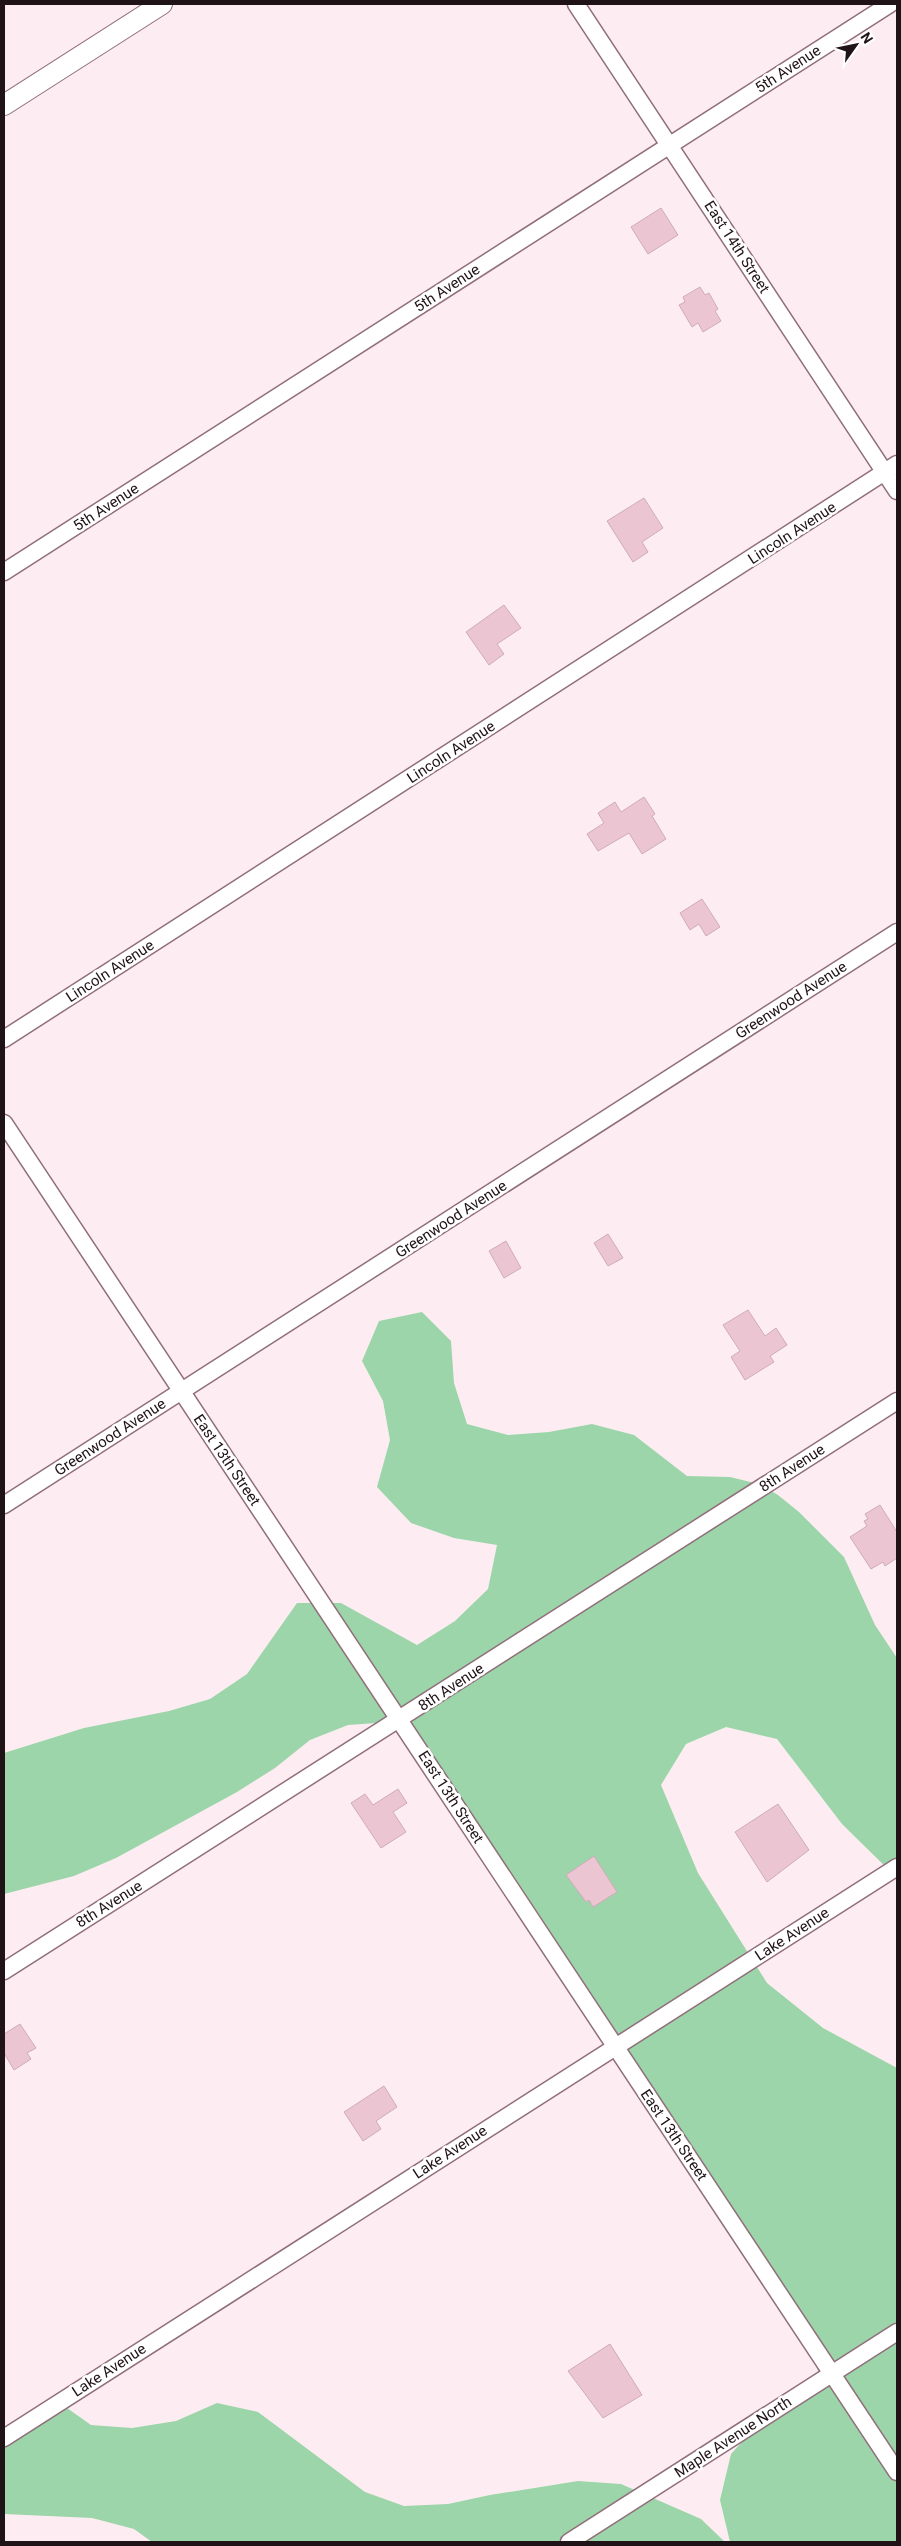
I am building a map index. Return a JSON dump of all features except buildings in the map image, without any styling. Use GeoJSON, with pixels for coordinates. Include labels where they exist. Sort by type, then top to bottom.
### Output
{"type":"FeatureCollection","features":[{"type":"Feature","properties":{"kind":"street"},"geometry":{"type":"LineString","coordinates":[[4,105],[162,4]]}},
{"type":"Feature","properties":{"kind":"street","name":"East 14th Street"},"geometry":{"type":"LineString","coordinates":[[576,4],[891,468],[897,491]]}},
{"type":"Feature","properties":{"kind":"street","name":"5th Avenue"},"geometry":{"type":"LineString","coordinates":[[4,572],[890,4]]}},
{"type":"Feature","properties":{"kind":"street","name":"Lincoln Avenue"},"geometry":{"type":"LineString","coordinates":[[4,1039],[891,468]]}},
{"type":"Feature","properties":{"kind":"street","name":"Greenwood Avenue"},"geometry":{"type":"LineString","coordinates":[[4,1505],[897,932]]}},
{"type":"Feature","properties":{"kind":"street","name":"East 13th Street"},"geometry":{"type":"LineString","coordinates":[[4,1123],[897,2472]]}},
{"type":"Feature","properties":{"kind":"street","name":"8th Avenue"},"geometry":{"type":"LineString","coordinates":[[4,1971],[897,1401]]}},
{"type":"Feature","properties":{"kind":"street","name":"Lake Avenue"},"geometry":{"type":"LineString","coordinates":[[4,2438],[897,1867]]}},
{"type":"Feature","properties":{"kind":"street","name":"Maple Avenue North"},"geometry":{"type":"LineString","coordinates":[[569,2542],[897,2332]]}},
{"type":"Feature","properties":{"kind":"green space"},"geometry":{"type":"Polygon","coordinates":[[[422,1312],[451,1341],[454,1383],[467,1424],[508,1435],[549,1432],[592,1424],[634,1435],[687,1476],[730,1477],[759,1484],[778,1495],[799,1512],[844,1557],[875,1625],[897,1658],[897,1878],[842,1824],[777,1739],[726,1727],[686,1744],[661,1785],[698,1873],[767,1983],[823,2028],[897,2068],[897,2542],[730,2542],[720,2500],[731,2454],[767,2414],[820,2379],[810,2341],[391,1722],[348,1725],[310,1740],[275,1768],[237,1792],[116,1858],[74,1876],[4,1894],[4,1753],[84,1728],[169,1711],[210,1699],[247,1674],[297,1603],[341,1603],[417,1645],[455,1621],[488,1589],[497,1545],[454,1538],[411,1523],[377,1487],[390,1440],[383,1401],[362,1361],[379,1321],[422,1312]]]}},
{"type":"Feature","properties":{"kind":"green space"},"geometry":{"type":"Polygon","coordinates":[[[60,2403],[91,2425],[132,2428],[176,2421],[217,2403],[258,2412],[365,2492],[404,2506],[448,2504],[490,2495],[578,2481],[621,2484],[701,2519],[725,2542],[152,2542],[134,2529],[92,2518],[4,2514],[4,2439],[60,2403]]]}}]}
